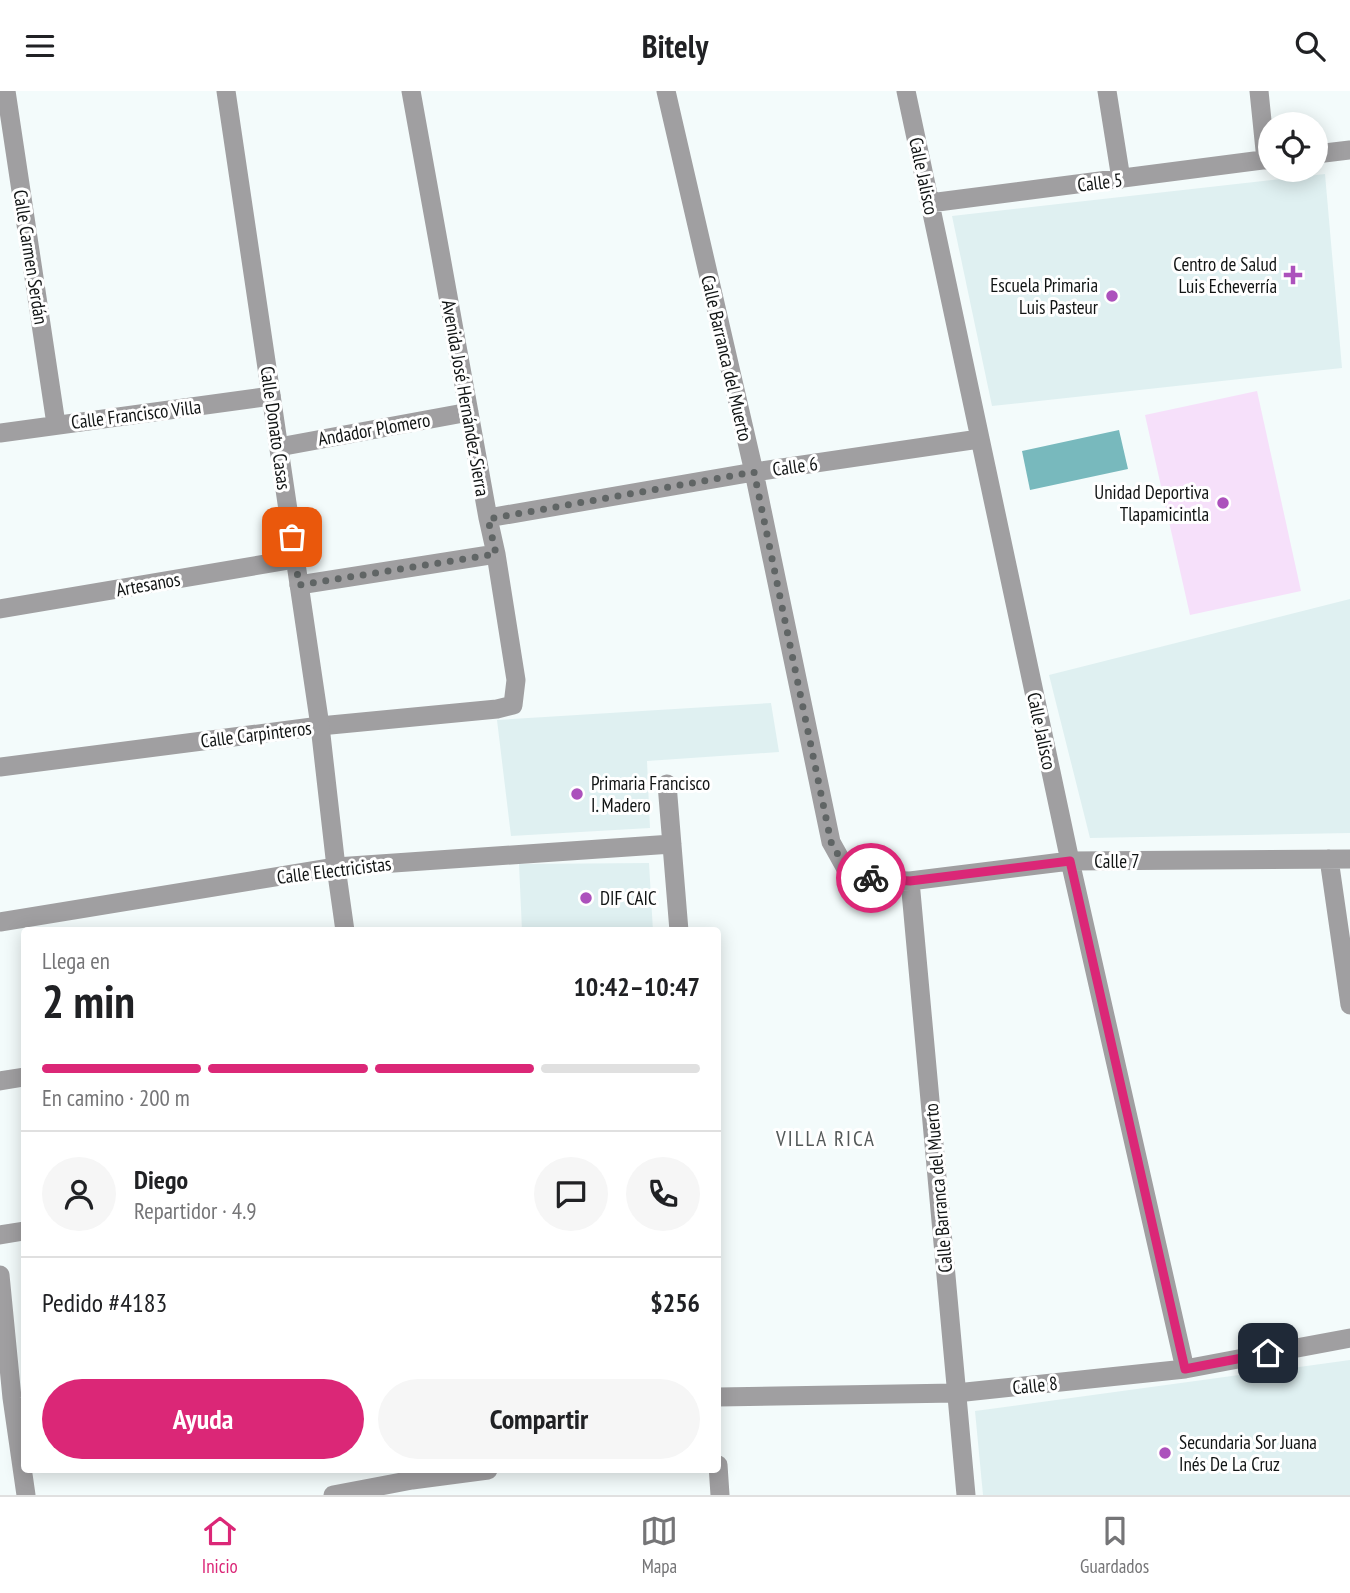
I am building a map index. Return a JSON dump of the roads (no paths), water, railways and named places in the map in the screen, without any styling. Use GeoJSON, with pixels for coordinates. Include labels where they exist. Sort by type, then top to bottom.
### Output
{"type":"FeatureCollection","features":[{"type":"Feature","properties":{"kind":"street","name":"Calle Carmen Serdán"},"geometry":{"type":"LineString","coordinates":[[6,91],[56,424]]}},
{"type":"Feature","properties":{"kind":"street","name":"Calle Donato Casas"},"geometry":{"type":"LineString","coordinates":[[226,91],[320,726],[344,927]]}},
{"type":"Feature","properties":{"kind":"street","name":"Avenida José Hernández Sierra"},"geometry":{"type":"LineString","coordinates":[[411,91],[496,554],[516,680],[513,705]]}},
{"type":"Feature","properties":{"kind":"street","name":"Calle Barranca del Muerto"},"geometry":{"type":"LineString","coordinates":[[666,91],[754,472],[831,842],[846,869]]}},
{"type":"Feature","properties":{"kind":"street","name":"Calle Jalisco"},"geometry":{"type":"LineString","coordinates":[[906,91],[1070,861],[1185,1369]]}},
{"type":"Feature","properties":{"kind":"street"},"geometry":{"type":"LineString","coordinates":[[1107,91],[1121,179]]}},
{"type":"Feature","properties":{"kind":"street"},"geometry":{"type":"LineString","coordinates":[[1259,91],[1262,112]]}},
{"type":"Feature","properties":{"kind":"street"},"geometry":{"type":"LineString","coordinates":[[1328,153],[1350,150]]}},
{"type":"Feature","properties":{"kind":"street","name":"Calle 5"},"geometry":{"type":"LineString","coordinates":[[930,203],[1258,161]]}},
{"type":"Feature","properties":{"kind":"street","name":"Calle Francisco Villa"},"geometry":{"type":"LineString","coordinates":[[0,433],[271,396]]}},
{"type":"Feature","properties":{"kind":"street","name":"Andador Plomero"},"geometry":{"type":"LineString","coordinates":[[279,447],[469,412]]}},
{"type":"Feature","properties":{"kind":"street","name":"Calle 6"},"geometry":{"type":"LineString","coordinates":[[488,519],[754,472],[979,439]]}},
{"type":"Feature","properties":{"kind":"street"},"geometry":{"type":"LineString","coordinates":[[299,585],[496,554]]}},
{"type":"Feature","properties":{"kind":"street","name":"Artesanos"},"geometry":{"type":"LineString","coordinates":[[0,609],[295,559]]}},
{"type":"Feature","properties":{"kind":"street","name":"Calle Carpinteros"},"geometry":{"type":"LineString","coordinates":[[0,767],[320,726],[513,705]]}},
{"type":"Feature","properties":{"kind":"street"},"geometry":{"type":"LineString","coordinates":[[667,784],[679,927]]}},
{"type":"Feature","properties":{"kind":"street","name":"Calle Electricistas"},"geometry":{"type":"LineString","coordinates":[[0,922],[336,867],[672,844]]}},
{"type":"Feature","properties":{"kind":"street"},"geometry":{"type":"LineString","coordinates":[[1329,859],[1350,1006]]}},
{"type":"Feature","properties":{"kind":"street","name":"Calle 7"},"geometry":{"type":"LineString","coordinates":[[846,869],[876,880],[910,881],[1070,861],[1350,859]]}},
{"type":"Feature","properties":{"kind":"street","name":"Calle Barranca del Muerto"},"geometry":{"type":"LineString","coordinates":[[910,881],[966,1495]]}},
{"type":"Feature","properties":{"kind":"street"},"geometry":{"type":"LineString","coordinates":[[0,1081],[21,1078]]}},
{"type":"Feature","properties":{"kind":"street"},"geometry":{"type":"LineString","coordinates":[[0,1235],[21,1232]]}},
{"type":"Feature","properties":{"kind":"street"},"geometry":{"type":"LineString","coordinates":[[0,1275],[21,1460]]}},
{"type":"Feature","properties":{"kind":"street","name":"Calle 8"},"geometry":{"type":"LineString","coordinates":[[721,1397],[956,1393],[1185,1369],[1350,1338]]}},
{"type":"Feature","properties":{"kind":"street"},"geometry":{"type":"LineString","coordinates":[[23,1473],[26,1495]]}},
{"type":"Feature","properties":{"kind":"street"},"geometry":{"type":"LineString","coordinates":[[332,1495],[469,1473]]}},
{"type":"Feature","properties":{"kind":"street"},"geometry":{"type":"LineString","coordinates":[[719,1473],[720,1495]]}},
{"type":"Feature","properties":{"kind":"water"},"geometry":{"type":"Polygon","coordinates":[[[1119,430],[1128,469],[1030,490],[1022,451],[1119,430]]]}},
{"type":"Feature","properties":{"kind":"place","name":"Centro de Salud Luis Echeverría"},"geometry":{"type":"Point","coordinates":[1293,275]}},
{"type":"Feature","properties":{"kind":"place","name":"Escuela Primaria Luis Pasteur"},"geometry":{"type":"Point","coordinates":[1112,296]}},
{"type":"Feature","properties":{"kind":"place","name":"Unidad Deportiva Tlapamicintla"},"geometry":{"type":"Point","coordinates":[1223,503]}},
{"type":"Feature","properties":{"kind":"place","name":"Primaria Francisco I. Madero"},"geometry":{"type":"Point","coordinates":[577,794]}},
{"type":"Feature","properties":{"kind":"place","name":"DIF CAIC"},"geometry":{"type":"Point","coordinates":[586,898]}},
{"type":"Feature","properties":{"kind":"place","name":"Secundaria Sor Juana Inés De La Cruz"},"geometry":{"type":"Point","coordinates":[1165,1453]}},
{"type":"Feature","properties":{"kind":"district","name":"VILLA RICA"},"geometry":{"type":"Point","coordinates":[826,1138]}}]}
